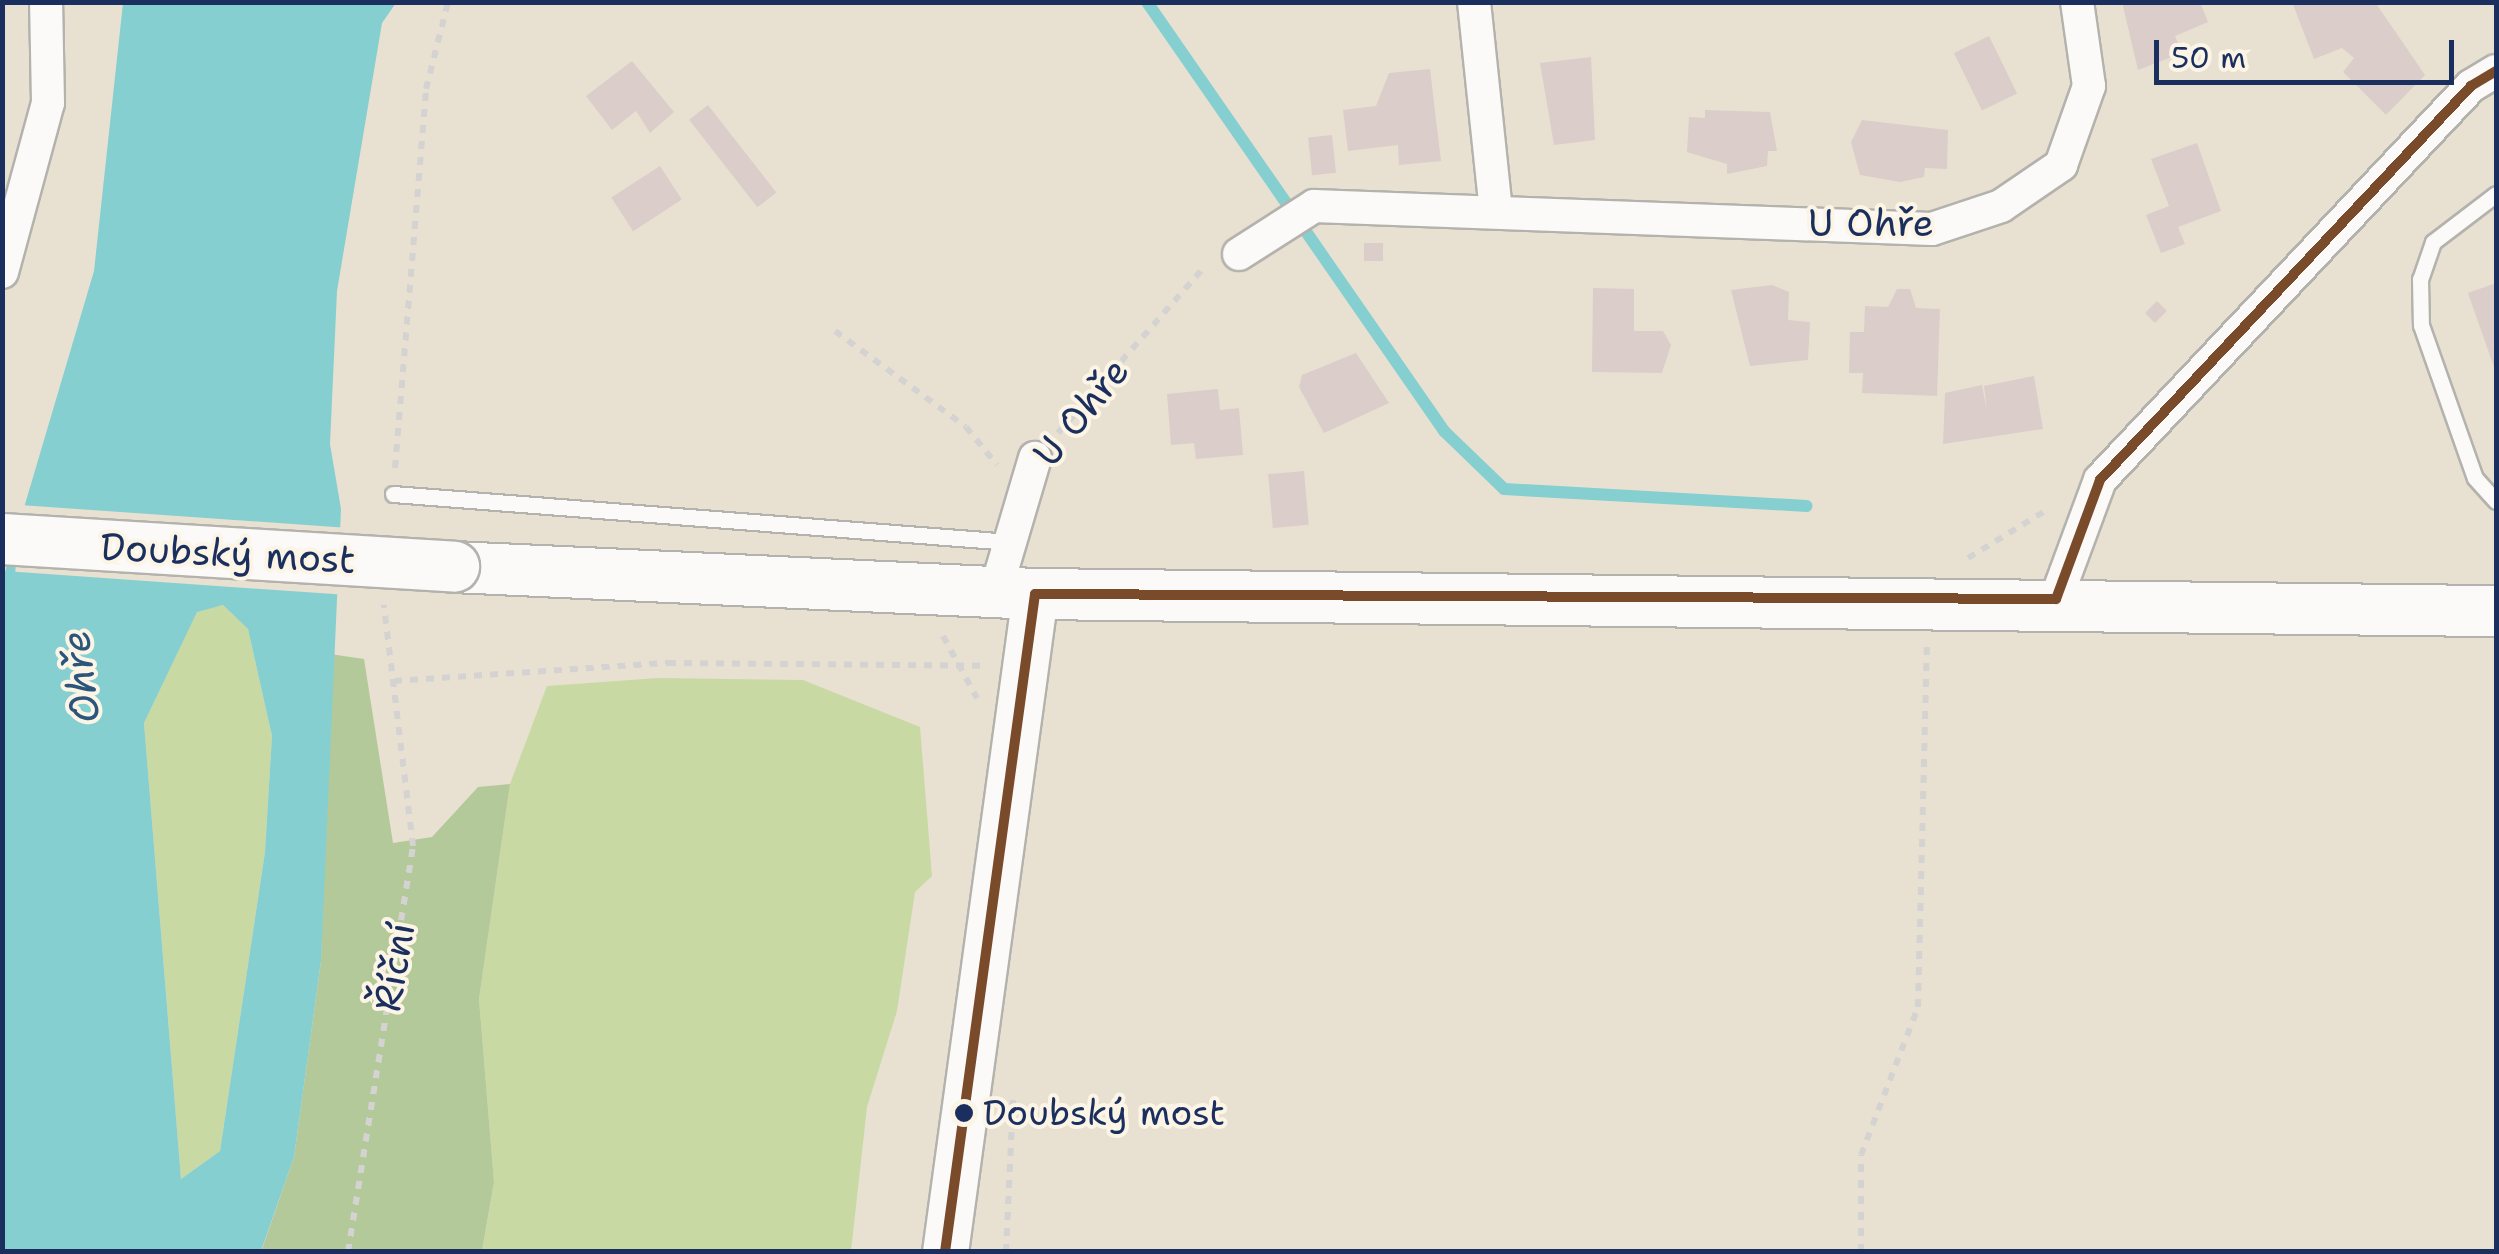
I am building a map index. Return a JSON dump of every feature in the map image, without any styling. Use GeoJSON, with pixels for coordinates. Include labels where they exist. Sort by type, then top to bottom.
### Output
{"type":"FeatureCollection","features":[{"type":"Feature","properties":{"kind":"main road","name":"Doubský most"},"geometry":{"type":"LineString","coordinates":[[2,539],[454,567],[1015,594],[1940,582],[2056,600],[2496,611]]}},
{"type":"Feature","properties":{"kind":"street"},"geometry":{"type":"LineString","coordinates":[[2,272],[12,211],[48,102],[46,2]]}},
{"type":"Feature","properties":{"kind":"street"},"geometry":{"type":"LineString","coordinates":[[1474,2],[1496,210]]}},
{"type":"Feature","properties":{"kind":"street","name":"U Ohře"},"geometry":{"type":"LineString","coordinates":[[1238,254],[1302,213],[1496,210],[1932,230],[2002,206],[2061,165],[2089,86],[2076,2]]}},
{"type":"Feature","properties":{"kind":"street"},"geometry":{"type":"LineString","coordinates":[[2056,600],[2100,480],[2471,86],[2496,71]]}},
{"type":"Feature","properties":{"kind":"street","name":"U Ohře"},"geometry":{"type":"LineString","coordinates":[[1015,594],[1010,542],[1035,458]]}},
{"type":"Feature","properties":{"kind":"street"},"geometry":{"type":"LineString","coordinates":[[944,1252],[1015,594]]}},
{"type":"Feature","properties":{"kind":"lane"},"geometry":{"type":"LineString","coordinates":[[2496,194],[2433,242],[2420,279],[2433,359],[2474,478],[2496,501]]}},
{"type":"Feature","properties":{"kind":"lane"},"geometry":{"type":"LineString","coordinates":[[393,494],[1010,542]]}},
{"type":"Feature","properties":{"kind":"path"},"geometry":{"type":"LineString","coordinates":[[393,494],[426,88],[448,2]]}},
{"type":"Feature","properties":{"kind":"path","name":"U Ohře"},"geometry":{"type":"LineString","coordinates":[[1035,458],[1216,254],[1238,254]]}},
{"type":"Feature","properties":{"kind":"path"},"geometry":{"type":"LineString","coordinates":[[835,330],[966,426],[1023,497]]}},
{"type":"Feature","properties":{"kind":"path"},"geometry":{"type":"LineString","coordinates":[[1861,1252],[1861,1155],[1918,1008],[1940,582],[2016,533],[2065,494]]}},
{"type":"Feature","properties":{"kind":"path","name":"Říční"},"geometry":{"type":"LineString","coordinates":[[348,1252],[412,858],[394,681],[668,663],[966,666]]}},
{"type":"Feature","properties":{"kind":"green space"},"geometry":{"type":"Polygon","coordinates":[[[223,605],[248,629],[272,736],[265,852],[220,1151],[181,1179],[144,723],[197,611],[223,605]]]}},
{"type":"Feature","properties":{"kind":"green space"},"geometry":{"type":"Polygon","coordinates":[[[330,654],[364,659],[393,843],[432,837],[478,787],[510,784],[479,999],[494,1182],[482,1251],[261,1252],[294,1157],[321,961],[330,654]]]}},
{"type":"Feature","properties":{"kind":"green space"},"geometry":{"type":"Polygon","coordinates":[[[658,678],[803,680],[920,727],[932,876],[915,892],[897,1011],[867,1107],[851,1251],[482,1252],[494,1182],[479,999],[510,784],[547,686],[658,678]]]}},
{"type":"Feature","properties":{"kind":"water","name":"Ohře"},"geometry":{"type":"Polygon","coordinates":[[[123,3],[396,3],[382,23],[337,291],[330,444],[341,509],[321,961],[294,1157],[261,1251],[3,1251],[2,582],[94,271],[123,3]],[[223,605],[197,612],[144,723],[181,1179],[220,1151],[265,852],[272,736],[248,629],[223,605]]]}},
{"type":"Feature","properties":{"kind":"pier"},"geometry":{"type":"Polygon","coordinates":[[[20,505],[345,528],[341,595],[15,572],[20,505]]]}},
{"type":"Feature","properties":{"kind":"building"},"geometry":{"type":"Polygon","coordinates":[[[2122,2],[2200,2],[2208,22],[2175,36],[2182,53],[2138,70],[2122,2]]]}},
{"type":"Feature","properties":{"kind":"building"},"geometry":{"type":"Polygon","coordinates":[[[2292,2],[2375,2],[2425,75],[2386,115],[2343,72],[2354,58],[2342,48],[2314,59],[2292,2]]]}},
{"type":"Feature","properties":{"kind":"building"},"geometry":{"type":"Polygon","coordinates":[[[1989,36],[2017,94],[1982,111],[1954,53],[1989,36]]]}},
{"type":"Feature","properties":{"kind":"building"},"geometry":{"type":"Polygon","coordinates":[[[1591,57],[1595,140],[1554,145],[1540,63],[1591,57]]]}},
{"type":"Feature","properties":{"kind":"building"},"geometry":{"type":"Polygon","coordinates":[[[632,61],[674,112],[650,133],[636,111],[612,130],[586,96],[632,61]]]}},
{"type":"Feature","properties":{"kind":"building"},"geometry":{"type":"Polygon","coordinates":[[[1430,69],[1441,161],[1399,165],[1398,145],[1348,151],[1343,110],[1376,106],[1389,73],[1430,69]]]}},
{"type":"Feature","properties":{"kind":"building"},"geometry":{"type":"Polygon","coordinates":[[[708,105],[776,192],[757,207],[689,120],[708,105]]]}},
{"type":"Feature","properties":{"kind":"building"},"geometry":{"type":"Polygon","coordinates":[[[1705,110],[1770,112],[1777,151],[1768,151],[1767,166],[1727,174],[1727,164],[1687,152],[1689,117],[1705,118],[1705,110]]]}},
{"type":"Feature","properties":{"kind":"building"},"geometry":{"type":"Polygon","coordinates":[[[1862,120],[1948,130],[1947,169],[1925,168],[1924,177],[1900,182],[1860,175],[1851,142],[1862,120]]]}},
{"type":"Feature","properties":{"kind":"building"},"geometry":{"type":"Polygon","coordinates":[[[1332,135],[1336,173],[1312,175],[1308,138],[1332,135]]]}},
{"type":"Feature","properties":{"kind":"building"},"geometry":{"type":"Polygon","coordinates":[[[2197,143],[2221,211],[2178,227],[2185,244],[2161,253],[2146,215],[2169,206],[2151,159],[2197,143]]]}},
{"type":"Feature","properties":{"kind":"building"},"geometry":{"type":"Polygon","coordinates":[[[660,166],[682,200],[633,231],[611,198],[660,166]]]}},
{"type":"Feature","properties":{"kind":"building"},"geometry":{"type":"Polygon","coordinates":[[[1364,243],[1383,243],[1383,261],[1364,261],[1364,243]]]}},
{"type":"Feature","properties":{"kind":"building"},"geometry":{"type":"Polygon","coordinates":[[[2496,283],[2496,373],[2468,293],[2496,283]]]}},
{"type":"Feature","properties":{"kind":"building"},"geometry":{"type":"Polygon","coordinates":[[[1772,285],[1789,292],[1788,320],[1810,322],[1808,360],[1750,366],[1731,290],[1772,285]]]}},
{"type":"Feature","properties":{"kind":"building"},"geometry":{"type":"Polygon","coordinates":[[[1593,288],[1634,289],[1634,331],[1663,331],[1671,345],[1662,373],[1592,372],[1593,288]]]}},
{"type":"Feature","properties":{"kind":"building"},"geometry":{"type":"Polygon","coordinates":[[[1897,289],[1910,289],[1916,308],[1940,309],[1937,396],[1862,393],[1863,373],[1849,373],[1850,332],[1864,332],[1865,306],[1888,307],[1897,289]]]}},
{"type":"Feature","properties":{"kind":"building"},"geometry":{"type":"Polygon","coordinates":[[[2157,301],[2167,311],[2155,323],[2145,313],[2157,301]]]}},
{"type":"Feature","properties":{"kind":"building"},"geometry":{"type":"Polygon","coordinates":[[[1356,353],[1389,403],[1324,433],[1299,387],[1302,375],[1356,353]]]}},
{"type":"Feature","properties":{"kind":"building"},"geometry":{"type":"Polygon","coordinates":[[[2034,376],[2043,429],[1943,444],[1945,393],[1982,385],[1987,411],[1984,386],[2034,376]]]}},
{"type":"Feature","properties":{"kind":"building"},"geometry":{"type":"Polygon","coordinates":[[[1218,389],[1220,410],[1239,408],[1243,455],[1196,459],[1194,443],[1171,445],[1167,394],[1218,389]]]}},
{"type":"Feature","properties":{"kind":"building"},"geometry":{"type":"Polygon","coordinates":[[[1304,471],[1309,525],[1273,528],[1268,474],[1304,471]]]}},
{"type":"Feature","properties":{"kind":"waterway"},"geometry":{"type":"LineString","coordinates":[[1147,2],[1444,431],[1504,489],[1807,506]]}},
{"type":"Feature","properties":{"kind":"transit line"},"geometry":{"type":"LineString","coordinates":[[2056,599],[2100,480],[2471,86],[2496,71]]}},
{"type":"Feature","properties":{"kind":"transit line"},"geometry":{"type":"LineString","coordinates":[[1035,594],[2056,599]]}},
{"type":"Feature","properties":{"kind":"transit line"},"geometry":{"type":"LineString","coordinates":[[945,1252],[1035,594]]}},
{"type":"Feature","properties":{"kind":"place","name":"Doubský most"},"geometry":{"type":"Point","coordinates":[964,1113]}}]}
